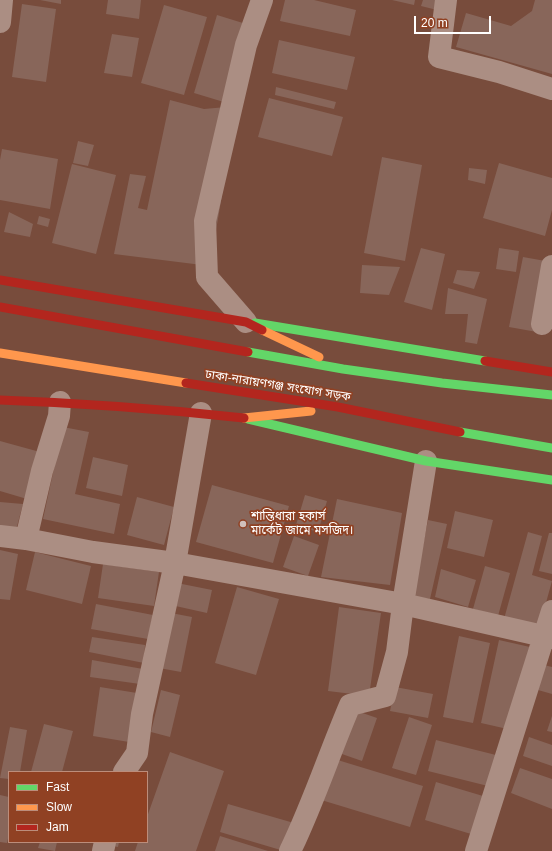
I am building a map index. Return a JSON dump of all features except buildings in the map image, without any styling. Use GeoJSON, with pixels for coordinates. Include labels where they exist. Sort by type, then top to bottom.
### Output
{"type":"FeatureCollection","features":[{"type":"Feature","properties":{"kind":"main road"},"geometry":{"type":"LineString","coordinates":[[0,280],[552,372]]}},
{"type":"Feature","properties":{"kind":"main road"},"geometry":{"type":"LineString","coordinates":[[0,307],[76,322],[343,369],[442,383],[552,395]]}},
{"type":"Feature","properties":{"kind":"main road"},"geometry":{"type":"LineString","coordinates":[[246,322],[343,369]]}},
{"type":"Feature","properties":{"kind":"main road","name":"ঢাকা-নারায়ণগঞ্জ সংযোগ সড়ক"},"geometry":{"type":"LineString","coordinates":[[0,353],[338,407],[439,428],[552,448]]}},
{"type":"Feature","properties":{"kind":"main road"},"geometry":{"type":"LineString","coordinates":[[0,400],[60,402],[245,418],[426,461],[552,480]]}},
{"type":"Feature","properties":{"kind":"main road"},"geometry":{"type":"LineString","coordinates":[[245,418],[338,407]]}},
{"type":"Feature","properties":{"kind":"street"},"geometry":{"type":"LineString","coordinates":[[0,22],[2,0]]}},
{"type":"Feature","properties":{"kind":"street"},"geometry":{"type":"LineString","coordinates":[[246,322],[207,277],[205,221],[246,45],[262,0]]}},
{"type":"Feature","properties":{"kind":"street"},"geometry":{"type":"LineString","coordinates":[[446,0],[439,57],[499,72],[552,89]]}},
{"type":"Feature","properties":{"kind":"street"},"geometry":{"type":"LineString","coordinates":[[542,324],[552,266]]}},
{"type":"Feature","properties":{"kind":"street"},"geometry":{"type":"LineString","coordinates":[[26,539],[42,471],[59,416],[60,402]]}},
{"type":"Feature","properties":{"kind":"street"},"geometry":{"type":"LineString","coordinates":[[125,771],[137,753],[142,714],[175,563],[201,413]]}},
{"type":"Feature","properties":{"kind":"street"},"geometry":{"type":"LineString","coordinates":[[290,851],[304,822],[330,753],[350,706],[384,696],[397,652],[403,604],[426,461]]}},
{"type":"Feature","properties":{"kind":"street"},"geometry":{"type":"LineString","coordinates":[[0,536],[26,539],[93,552],[175,563],[403,604],[548,637]]}},
{"type":"Feature","properties":{"kind":"street"},"geometry":{"type":"LineString","coordinates":[[476,851],[548,637],[552,611]]}},
{"type":"Feature","properties":{"kind":"traffic: fast"},"geometry":{"type":"LineString","coordinates":[[255,323],[485,361]]}},
{"type":"Feature","properties":{"kind":"traffic: fast"},"geometry":{"type":"LineString","coordinates":[[248,352],[343,369],[442,383],[552,395]]}},
{"type":"Feature","properties":{"kind":"traffic: fast"},"geometry":{"type":"LineString","coordinates":[[248,419],[426,461],[552,480]]}},
{"type":"Feature","properties":{"kind":"traffic: fast"},"geometry":{"type":"LineString","coordinates":[[460,432],[552,448]]}},
{"type":"Feature","properties":{"kind":"traffic: slow"},"geometry":{"type":"LineString","coordinates":[[262,330],[319,357]]}},
{"type":"Feature","properties":{"kind":"traffic: slow"},"geometry":{"type":"LineString","coordinates":[[0,353],[186,383]]}},
{"type":"Feature","properties":{"kind":"traffic: slow"},"geometry":{"type":"LineString","coordinates":[[244,418],[311,411]]}},
{"type":"Feature","properties":{"kind":"traffic: jam"},"geometry":{"type":"LineString","coordinates":[[0,280],[246,322],[262,330]]}},
{"type":"Feature","properties":{"kind":"traffic: jam"},"geometry":{"type":"LineString","coordinates":[[0,307],[248,352]]}},
{"type":"Feature","properties":{"kind":"traffic: jam"},"geometry":{"type":"LineString","coordinates":[[485,361],[552,372]]}},
{"type":"Feature","properties":{"kind":"traffic: jam"},"geometry":{"type":"LineString","coordinates":[[186,383],[338,407],[460,432]]}},
{"type":"Feature","properties":{"kind":"traffic: jam"},"geometry":{"type":"LineString","coordinates":[[0,400],[122,407],[244,418]]}},
{"type":"Feature","properties":{"kind":"place","name":"শান্তিধারা হকার্স মার্কেট জামে মসজিদ।"},"geometry":{"type":"Point","coordinates":[243,524]}}]}
